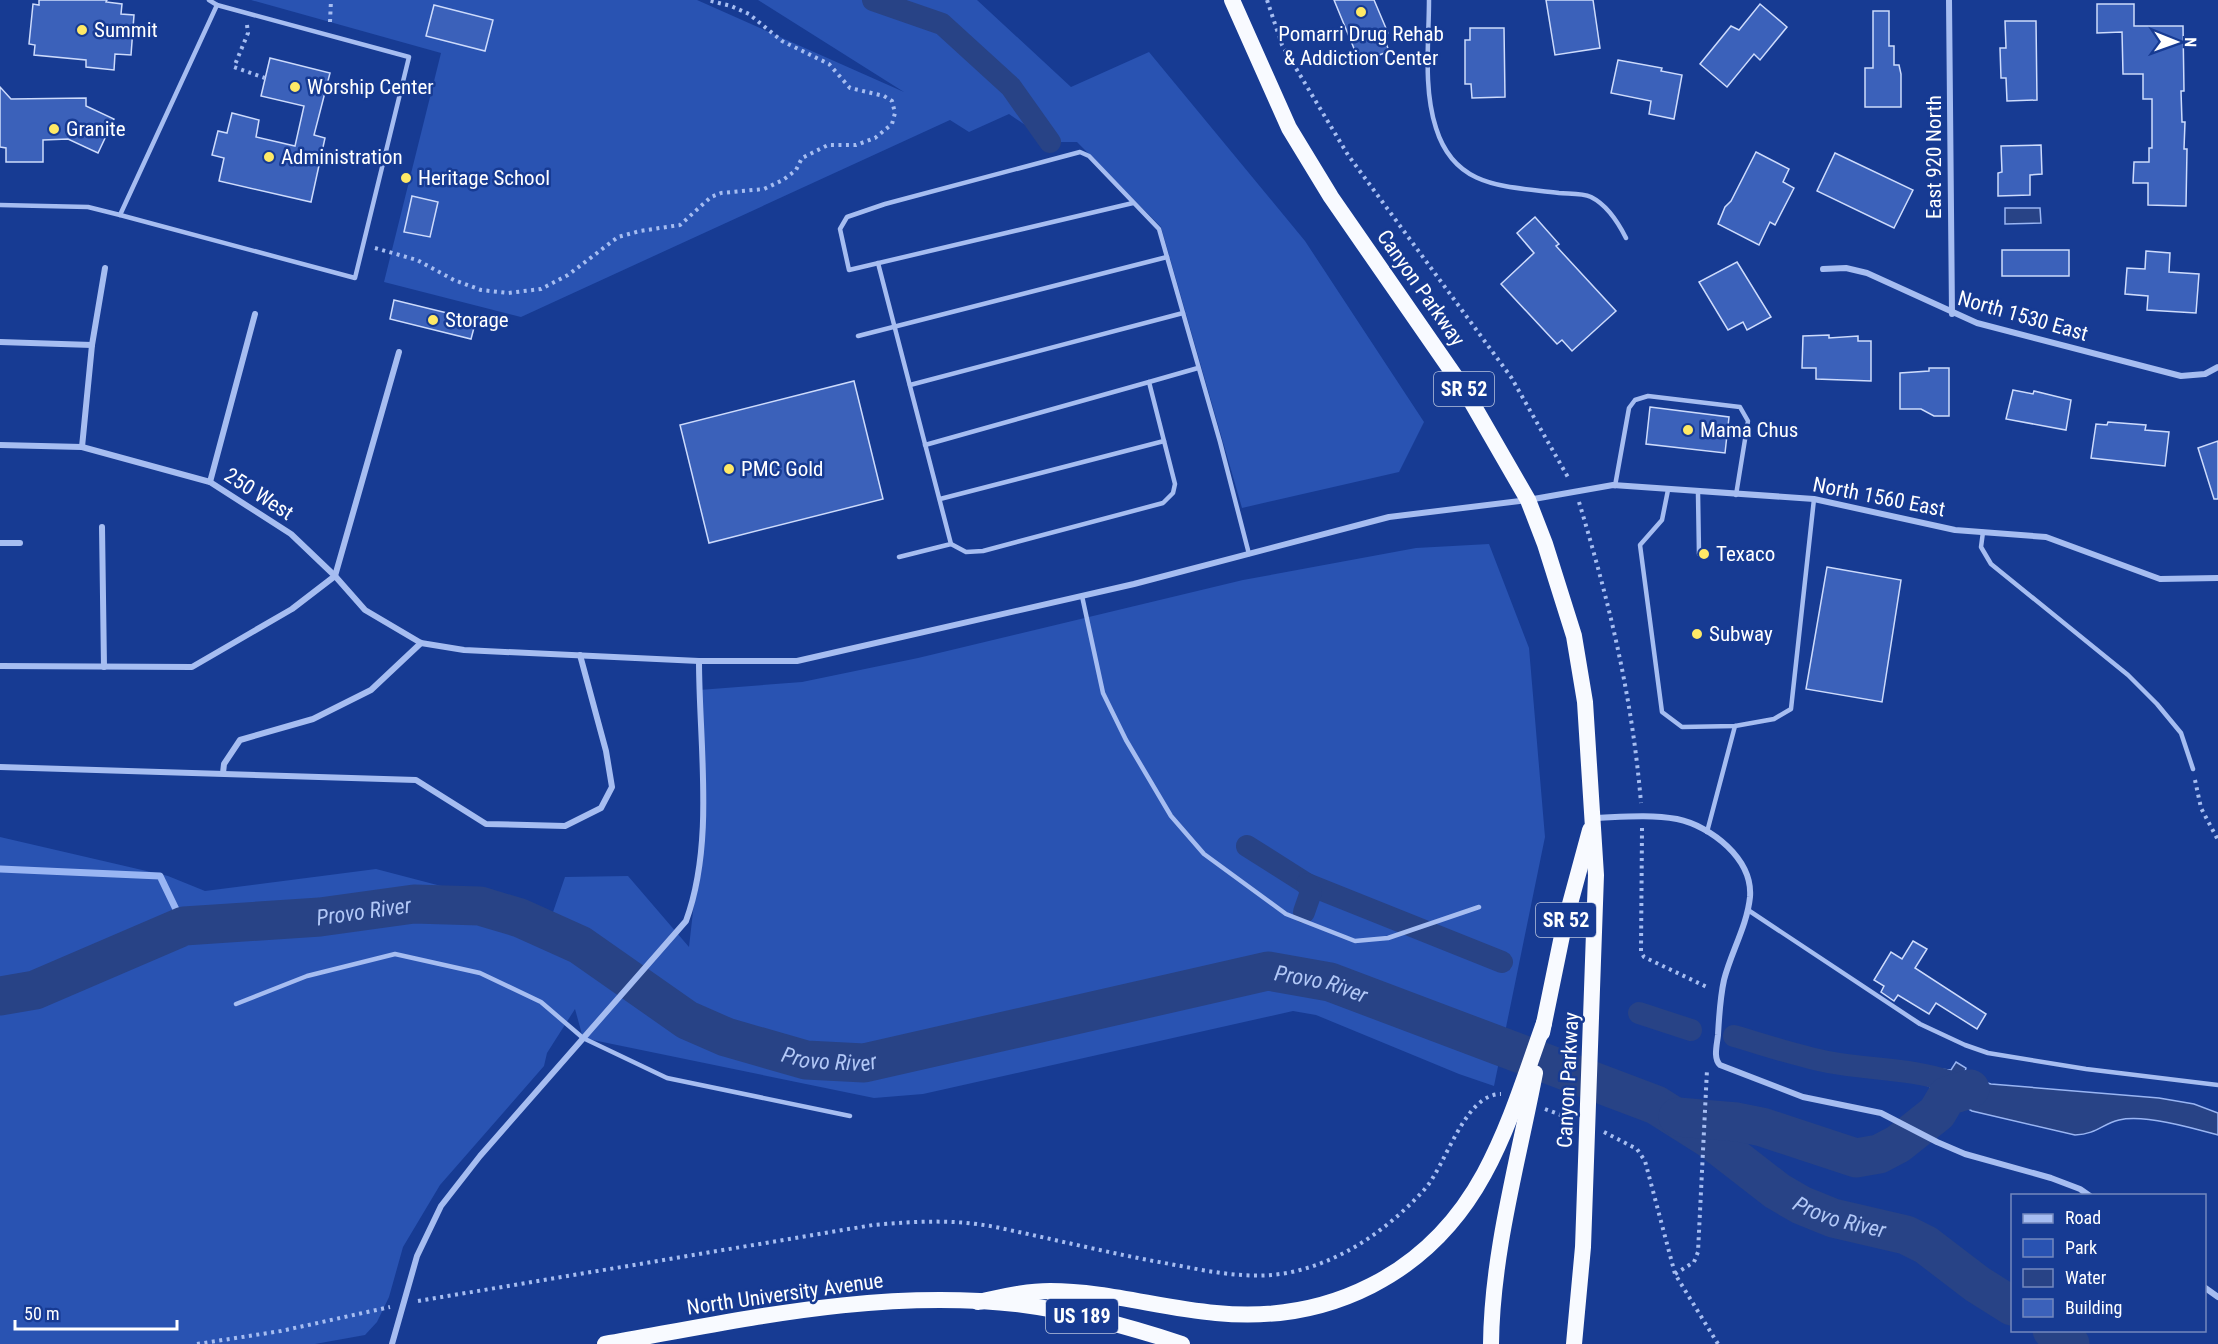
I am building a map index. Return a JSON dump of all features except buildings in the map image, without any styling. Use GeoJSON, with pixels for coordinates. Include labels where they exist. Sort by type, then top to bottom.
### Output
{"type":"FeatureCollection","features":[{"type":"Feature","properties":{"kind":"highway","name":"Canyon Parkway"},"geometry":{"type":"LineString","coordinates":[[1232,0],[1272,96],[1300,148],[1331,197],[1464,389],[1528,501],[1545,544],[1574,636],[1585,702],[1596,887],[1593,1028],[1581,1292],[1574,1344]]}},
{"type":"Feature","properties":{"kind":"highway","name":"Canyon Parkway"},"geometry":{"type":"LineString","coordinates":[[1519,1114],[1544,1023],[1573,890],[1593,818]]}},
{"type":"Feature","properties":{"kind":"highway"},"geometry":{"type":"LineString","coordinates":[[978,1302],[1024,1292],[1073,1292],[1214,1313],[1251,1316],[1307,1310],[1346,1299],[1392,1274],[1421,1252],[1445,1228],[1483,1176],[1519,1114]]}},
{"type":"Feature","properties":{"kind":"highway"},"geometry":{"type":"LineString","coordinates":[[1491,1344],[1491,1316],[1519,1114]]}},
{"type":"Feature","properties":{"kind":"highway","name":"North University Avenue"},"geometry":{"type":"LineString","coordinates":[[605,1344],[843,1305],[978,1302],[1023,1305],[1063,1312],[1106,1321],[1182,1344]]}},
{"type":"Feature","properties":{"kind":"street","name":"East 920 North"},"geometry":{"type":"LineString","coordinates":[[1949,0],[1952,314]]}},
{"type":"Feature","properties":{"kind":"street"},"geometry":{"type":"LineString","coordinates":[[82,447],[92,345],[105,268]]}},
{"type":"Feature","properties":{"kind":"street","name":"North 1530 East"},"geometry":{"type":"LineString","coordinates":[[1823,269],[1846,268],[1867,273],[1952,314],[1977,323],[2181,376],[2205,374],[2218,367]]}},
{"type":"Feature","properties":{"kind":"street"},"geometry":{"type":"LineString","coordinates":[[210,482],[255,315]]}},
{"type":"Feature","properties":{"kind":"street"},"geometry":{"type":"LineString","coordinates":[[0,342],[92,345]]}},
{"type":"Feature","properties":{"kind":"street"},"geometry":{"type":"LineString","coordinates":[[0,666],[192,667],[292,609],[335,576],[399,352]]}},
{"type":"Feature","properties":{"kind":"street","name":"250 West"},"geometry":{"type":"LineString","coordinates":[[0,445],[82,447],[210,482],[291,534],[335,576],[364,610],[421,643],[464,650],[699,661],[797,661],[1082,596]]}},
{"type":"Feature","properties":{"kind":"street","name":"North 1560 East"},"geometry":{"type":"LineString","coordinates":[[1082,596],[1389,517],[1528,501],[1615,486],[1814,499],[1955,530],[2046,537],[2160,579],[2218,578]]}},
{"type":"Feature","properties":{"kind":"street"},"geometry":{"type":"LineString","coordinates":[[102,527],[104,667]]}},
{"type":"Feature","properties":{"kind":"street"},"geometry":{"type":"LineString","coordinates":[[0,543],[20,543]]}},
{"type":"Feature","properties":{"kind":"street"},"geometry":{"type":"LineString","coordinates":[[223,773],[224,764],[240,740],[313,719],[371,690],[421,643]]}},
{"type":"Feature","properties":{"kind":"street"},"geometry":{"type":"LineString","coordinates":[[0,767],[416,780],[486,824],[565,826],[601,808],[612,787],[606,751],[580,656]]}},
{"type":"Feature","properties":{"kind":"street"},"geometry":{"type":"LineString","coordinates":[[392,1344],[417,1256],[441,1206],[480,1156],[686,921],[692,903],[703,823],[699,661]]}},
{"type":"Feature","properties":{"kind":"street"},"geometry":{"type":"LineString","coordinates":[[1593,818],[1642,816],[1680,820],[1707,832],[1733,851],[1740,862],[1750,893],[1748,910],[1724,979],[1717,1064],[1803,1097],[1871,1110],[1937,1143],[1965,1154],[2050,1178],[2087,1194]]}},
{"type":"Feature","properties":{"kind":"street"},"geometry":{"type":"LineString","coordinates":[[2206,1288],[2218,1298]]}},
{"type":"Feature","properties":{"kind":"lane"},"geometry":{"type":"LineString","coordinates":[[0,205],[88,207],[355,278],[409,57],[217,5],[208,0]]}},
{"type":"Feature","properties":{"kind":"lane"},"geometry":{"type":"LineString","coordinates":[[1429,0],[1429,92],[1435,127],[1447,156],[1460,169],[1474,178],[1500,186],[1589,196],[1618,221],[1626,238]]}},
{"type":"Feature","properties":{"kind":"lane"},"geometry":{"type":"LineString","coordinates":[[120,215],[217,5]]}},
{"type":"Feature","properties":{"kind":"lane"},"geometry":{"type":"LineString","coordinates":[[1133,203],[849,270],[840,229],[847,217],[885,204],[1080,152],[1089,156],[1159,229],[1249,554]]}},
{"type":"Feature","properties":{"kind":"lane"},"geometry":{"type":"LineString","coordinates":[[858,336],[1167,257]]}},
{"type":"Feature","properties":{"kind":"lane"},"geometry":{"type":"LineString","coordinates":[[878,263],[951,544]]}},
{"type":"Feature","properties":{"kind":"lane"},"geometry":{"type":"LineString","coordinates":[[910,385],[1183,313]]}},
{"type":"Feature","properties":{"kind":"lane"},"geometry":{"type":"LineString","coordinates":[[926,445],[1198,368]]}},
{"type":"Feature","properties":{"kind":"lane"},"geometry":{"type":"LineString","coordinates":[[899,557],[951,544],[966,552],[983,550],[1163,503],[1173,493],[1175,484],[1149,382]]}},
{"type":"Feature","properties":{"kind":"lane"},"geometry":{"type":"LineString","coordinates":[[1615,486],[1629,408],[1635,400],[1648,396],[1740,406],[1748,421],[1736,495]]}},
{"type":"Feature","properties":{"kind":"lane"},"geometry":{"type":"LineString","coordinates":[[940,499],[1164,441]]}},
{"type":"Feature","properties":{"kind":"lane"},"geometry":{"type":"LineString","coordinates":[[1668,490],[1662,520],[1640,545],[1662,712],[1682,727],[1735,726],[1774,719],[1791,710],[1814,499]]}},
{"type":"Feature","properties":{"kind":"lane"},"geometry":{"type":"LineString","coordinates":[[1698,493],[1699,554]]}},
{"type":"Feature","properties":{"kind":"lane"},"geometry":{"type":"LineString","coordinates":[[1983,532],[1981,547],[1991,564],[2128,675],[2157,704],[2181,733],[2193,769]]}},
{"type":"Feature","properties":{"kind":"lane"},"geometry":{"type":"LineString","coordinates":[[1082,596],[1103,693],[1126,740],[1171,816],[1204,854],[1286,914],[1302,922],[1363,942],[1388,938],[1479,907]]}},
{"type":"Feature","properties":{"kind":"lane"},"geometry":{"type":"LineString","coordinates":[[1707,832],[1735,726]]}},
{"type":"Feature","properties":{"kind":"lane"},"geometry":{"type":"LineString","coordinates":[[1748,910],[1920,1024],[1965,1045],[1988,1053],[2076,1067],[2218,1085]]}},
{"type":"Feature","properties":{"kind":"lane"},"geometry":{"type":"LineString","coordinates":[[236,1004],[307,976],[395,954],[480,973],[541,1002],[583,1038],[667,1078],[850,1116]]}},
{"type":"Feature","properties":{"kind":"path"},"geometry":{"type":"LineString","coordinates":[[326,34],[331,0]]}},
{"type":"Feature","properties":{"kind":"path"},"geometry":{"type":"LineString","coordinates":[[363,245],[400,254],[454,280],[481,290],[508,293],[541,289],[568,275],[618,237],[680,225],[711,197],[734,191],[764,189],[783,180],[796,170],[802,158],[828,144],[856,145],[875,138],[892,124],[895,113],[892,101],[884,96],[850,88],[829,64],[782,41],[749,14],[707,0]]}},
{"type":"Feature","properties":{"kind":"path"},"geometry":{"type":"LineString","coordinates":[[1267,0],[1282,45],[1348,155],[1511,377],[1556,454]]}},
{"type":"Feature","properties":{"kind":"path"},"geometry":{"type":"LineString","coordinates":[[247,13],[248,33],[234,67],[265,78]]}},
{"type":"Feature","properties":{"kind":"path"},"geometry":{"type":"LineString","coordinates":[[1589,536],[1622,662],[1638,751],[1642,816],[1641,952],[1644,957],[1707,985],[1712,995]]}},
{"type":"Feature","properties":{"kind":"path"},"geometry":{"type":"LineString","coordinates":[[2193,769],[2201,808],[2218,840]]}},
{"type":"Feature","properties":{"kind":"path"},"geometry":{"type":"LineString","coordinates":[[1707,1060],[1697,1257],[1675,1274],[1718,1344]]}},
{"type":"Feature","properties":{"kind":"path"},"geometry":{"type":"LineString","coordinates":[[197,1344],[281,1331],[402,1304],[807,1235],[897,1223],[934,1222],[999,1228],[1223,1274]]}},
{"type":"Feature","properties":{"kind":"green space"},"geometry":{"type":"Polygon","coordinates":[[[251,0],[697,0],[904,92],[758,0],[977,0],[1071,87],[1149,52],[1305,241],[1424,422],[1399,472],[1242,508],[1161,227],[1077,142],[1050,142],[1009,114],[969,132],[950,120],[521,317],[384,282],[441,53],[251,0]]]}},
{"type":"Feature","properties":{"kind":"green space"},"geometry":{"type":"Polygon","coordinates":[[[1489,544],[1529,648],[1545,837],[1494,1086],[1459,1074],[1316,1015],[1293,1011],[923,1094],[874,1098],[583,1038],[575,1009],[547,1053],[544,1066],[440,1185],[403,1247],[389,1297],[377,1322],[365,1335],[315,1344],[0,1344],[0,837],[168,876],[205,891],[376,869],[552,915],[565,877],[628,876],[689,947],[703,823],[699,690],[802,682],[918,658],[1243,580],[1416,548],[1489,544]]]}},
{"type":"Feature","properties":{"kind":"water"},"geometry":{"type":"Polygon","coordinates":[[[2005,208],[2040,208],[2041,223],[2005,224],[2005,208]]]}},
{"type":"Feature","properties":{"kind":"water"},"geometry":{"type":"Polygon","coordinates":[[[1956,1062],[1966,1068],[1965,1072],[1974,1079],[1991,1084],[2159,1098],[2194,1104],[2218,1113],[2218,1135],[2168,1123],[2129,1119],[2113,1122],[2089,1133],[2075,1135],[1972,1111],[1927,1085],[1927,1080],[1922,1079],[1923,1068],[1951,1070],[1956,1062]]]}},
{"type":"Feature","properties":{"kind":"waterway"},"geometry":{"type":"LineString","coordinates":[[873,0],[942,24],[1011,87],[1050,142]]}},
{"type":"Feature","properties":{"kind":"waterway"},"geometry":{"type":"LineString","coordinates":[[1247,846],[1307,884],[1502,962]]}},
{"type":"Feature","properties":{"kind":"waterway"},"geometry":{"type":"LineString","coordinates":[[0,869],[160,876],[184,926]]}},
{"type":"Feature","properties":{"kind":"waterway"},"geometry":{"type":"LineString","coordinates":[[1304,912],[1311,892],[1307,884]]}},
{"type":"Feature","properties":{"kind":"waterway","name":"Provo River"},"geometry":{"type":"LineString","coordinates":[[0,996],[35,990],[184,926],[320,917],[414,904],[480,906],[520,918],[580,945],[687,1020],[726,1037],[806,1060],[864,1063],[1268,971],[1330,982],[1656,1105],[1710,1139],[1777,1191],[1801,1205],[1833,1218],[1906,1235],[1926,1245],[1977,1284],[2011,1305]]}},
{"type":"Feature","properties":{"kind":"waterway"},"geometry":{"type":"LineString","coordinates":[[1639,1013],[1691,1030]]}},
{"type":"Feature","properties":{"kind":"waterway"},"geometry":{"type":"LineString","coordinates":[[1734,1036],[1816,1060],[1921,1074],[1951,1082]]}},
{"type":"Feature","properties":{"kind":"waterway","name":"Provo River"},"geometry":{"type":"LineString","coordinates":[[1678,1117],[1737,1122],[1762,1127],[1856,1158],[1879,1154],[1898,1144],[1937,1113],[1947,1096],[1970,1089]]}},
{"type":"Feature","properties":{"kind":"waterway","name":"Provo River"},"geometry":{"type":"LineString","coordinates":[[2055,1332],[2070,1344]]}},
{"type":"Feature","properties":{"kind":"place","name":"Pomarri Drug Rehab & Addiction Center"},"geometry":{"type":"Point","coordinates":[1361,12]}},
{"type":"Feature","properties":{"kind":"place","name":"Summit"},"geometry":{"type":"Point","coordinates":[82,30]}},
{"type":"Feature","properties":{"kind":"place","name":"Worship Center"},"geometry":{"type":"Point","coordinates":[295,87]}},
{"type":"Feature","properties":{"kind":"place","name":"Granite"},"geometry":{"type":"Point","coordinates":[54,129]}},
{"type":"Feature","properties":{"kind":"place","name":"Administration"},"geometry":{"type":"Point","coordinates":[269,157]}},
{"type":"Feature","properties":{"kind":"place","name":"Heritage School"},"geometry":{"type":"Point","coordinates":[406,178]}},
{"type":"Feature","properties":{"kind":"place","name":"Storage"},"geometry":{"type":"Point","coordinates":[433,320]}},
{"type":"Feature","properties":{"kind":"place","name":"Mama Chus"},"geometry":{"type":"Point","coordinates":[1688,430]}},
{"type":"Feature","properties":{"kind":"place","name":"PMC Gold"},"geometry":{"type":"Point","coordinates":[729,469]}},
{"type":"Feature","properties":{"kind":"place","name":"Texaco"},"geometry":{"type":"Point","coordinates":[1704,554]}},
{"type":"Feature","properties":{"kind":"place","name":"Subway"},"geometry":{"type":"Point","coordinates":[1697,634]}}]}
